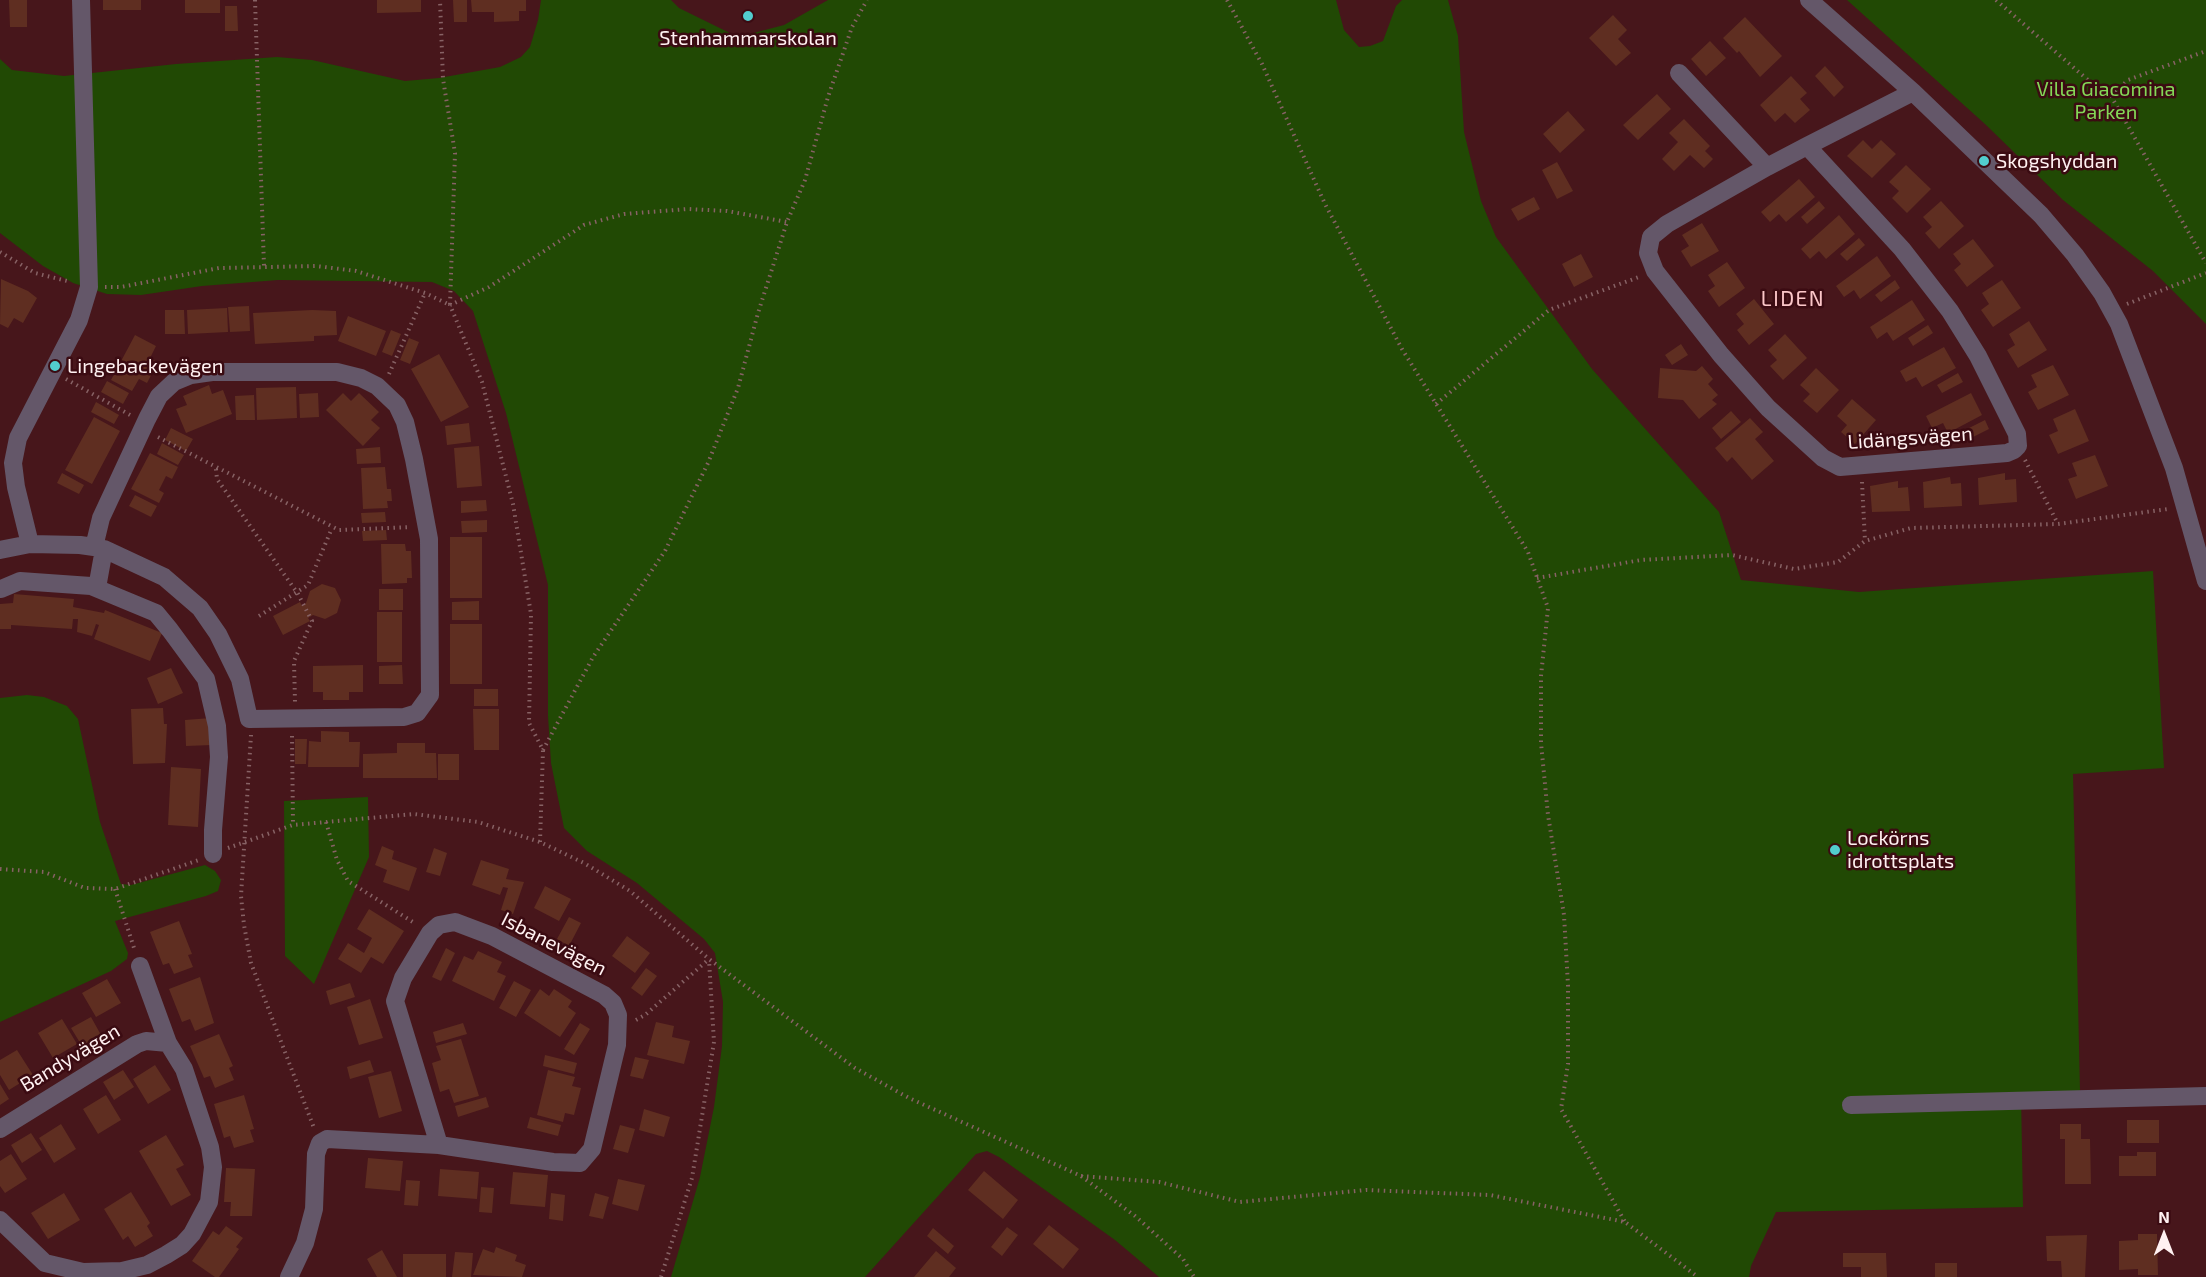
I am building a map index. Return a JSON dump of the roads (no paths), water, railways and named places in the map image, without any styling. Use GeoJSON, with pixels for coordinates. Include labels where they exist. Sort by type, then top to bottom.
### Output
{"type":"FeatureCollection","features":[{"type":"Feature","properties":{"kind":"street"},"geometry":{"type":"LineString","coordinates":[[30,543],[16,487],[13,463],[18,438],[79,320],[89,287],[81,0]]}},
{"type":"Feature","properties":{"kind":"street"},"geometry":{"type":"LineString","coordinates":[[1809,0],[1913,92],[2041,215],[2075,255],[2102,293],[2130,350],[2186,505],[2206,581]]}},
{"type":"Feature","properties":{"kind":"street"},"geometry":{"type":"LineString","coordinates":[[1679,73],[1767,167]]}},
{"type":"Feature","properties":{"kind":"street","name":"Lidängsvägen"},"geometry":{"type":"LineString","coordinates":[[1807,146],[1902,249],[1943,302],[1978,356],[2017,434],[2018,446],[2007,453],[1840,467],[1806,446],[1721,355],[1655,271],[1648,253],[1651,237],[1667,224],[1767,167],[1807,146],[1913,92]]}},
{"type":"Feature","properties":{"kind":"street"},"geometry":{"type":"LineString","coordinates":[[0,550],[30,543],[99,548],[145,567],[184,592],[218,634],[240,679],[249,719],[404,717],[417,713],[426,705],[430,695],[432,674],[431,566],[427,526],[405,422],[397,405],[381,389],[361,378],[337,372],[212,372],[191,375],[174,382],[159,396],[101,518],[99,548],[97,588]]}},
{"type":"Feature","properties":{"kind":"street"},"geometry":{"type":"LineString","coordinates":[[0,586],[20,581],[97,588],[156,613],[206,679],[217,726],[219,757],[213,854]]}},
{"type":"Feature","properties":{"kind":"street"},"geometry":{"type":"LineString","coordinates":[[202,674],[231,661]]}},
{"type":"Feature","properties":{"kind":"street","name":"Isbanevägen"},"geometry":{"type":"LineString","coordinates":[[455,922],[492,936],[604,995],[613,1003],[619,1025],[617,1046],[592,1149],[580,1162],[553,1162],[439,1145],[395,1001],[403,978],[430,933],[440,925],[455,922]]}},
{"type":"Feature","properties":{"kind":"street"},"geometry":{"type":"LineString","coordinates":[[0,1220],[45,1270],[103,1273],[147,1264],[182,1245],[202,1217],[212,1185],[210,1147],[184,1069],[168,1043],[140,966]]}},
{"type":"Feature","properties":{"kind":"street","name":"Bandyvägen"},"geometry":{"type":"LineString","coordinates":[[0,1129],[137,1044],[146,1041],[168,1043]]}},
{"type":"Feature","properties":{"kind":"street"},"geometry":{"type":"LineString","coordinates":[[1851,1105],[2206,1096]]}},
{"type":"Feature","properties":{"kind":"street"},"geometry":{"type":"LineString","coordinates":[[290,1277],[305,1244],[314,1209],[316,1154],[320,1143],[336,1138],[439,1145]]}},
{"type":"Feature","properties":{"kind":"place","name":"Stenhammarskolan"},"geometry":{"type":"Point","coordinates":[748,16]}},
{"type":"Feature","properties":{"kind":"place","name":"Skogshyddan"},"geometry":{"type":"Point","coordinates":[1984,161]}},
{"type":"Feature","properties":{"kind":"place","name":"Lingebackevägen"},"geometry":{"type":"Point","coordinates":[55,366]}},
{"type":"Feature","properties":{"kind":"place","name":"Lockörns idrottsplats"},"geometry":{"type":"Point","coordinates":[1835,850]}},
{"type":"Feature","properties":{"kind":"district","name":"LIDEN"},"geometry":{"type":"Point","coordinates":[1793,299]}},
{"type":"Feature","properties":{"kind":"park label","name":"Villa Giacomina Parken"},"geometry":{"type":"Point","coordinates":[2106,100]}}]}
